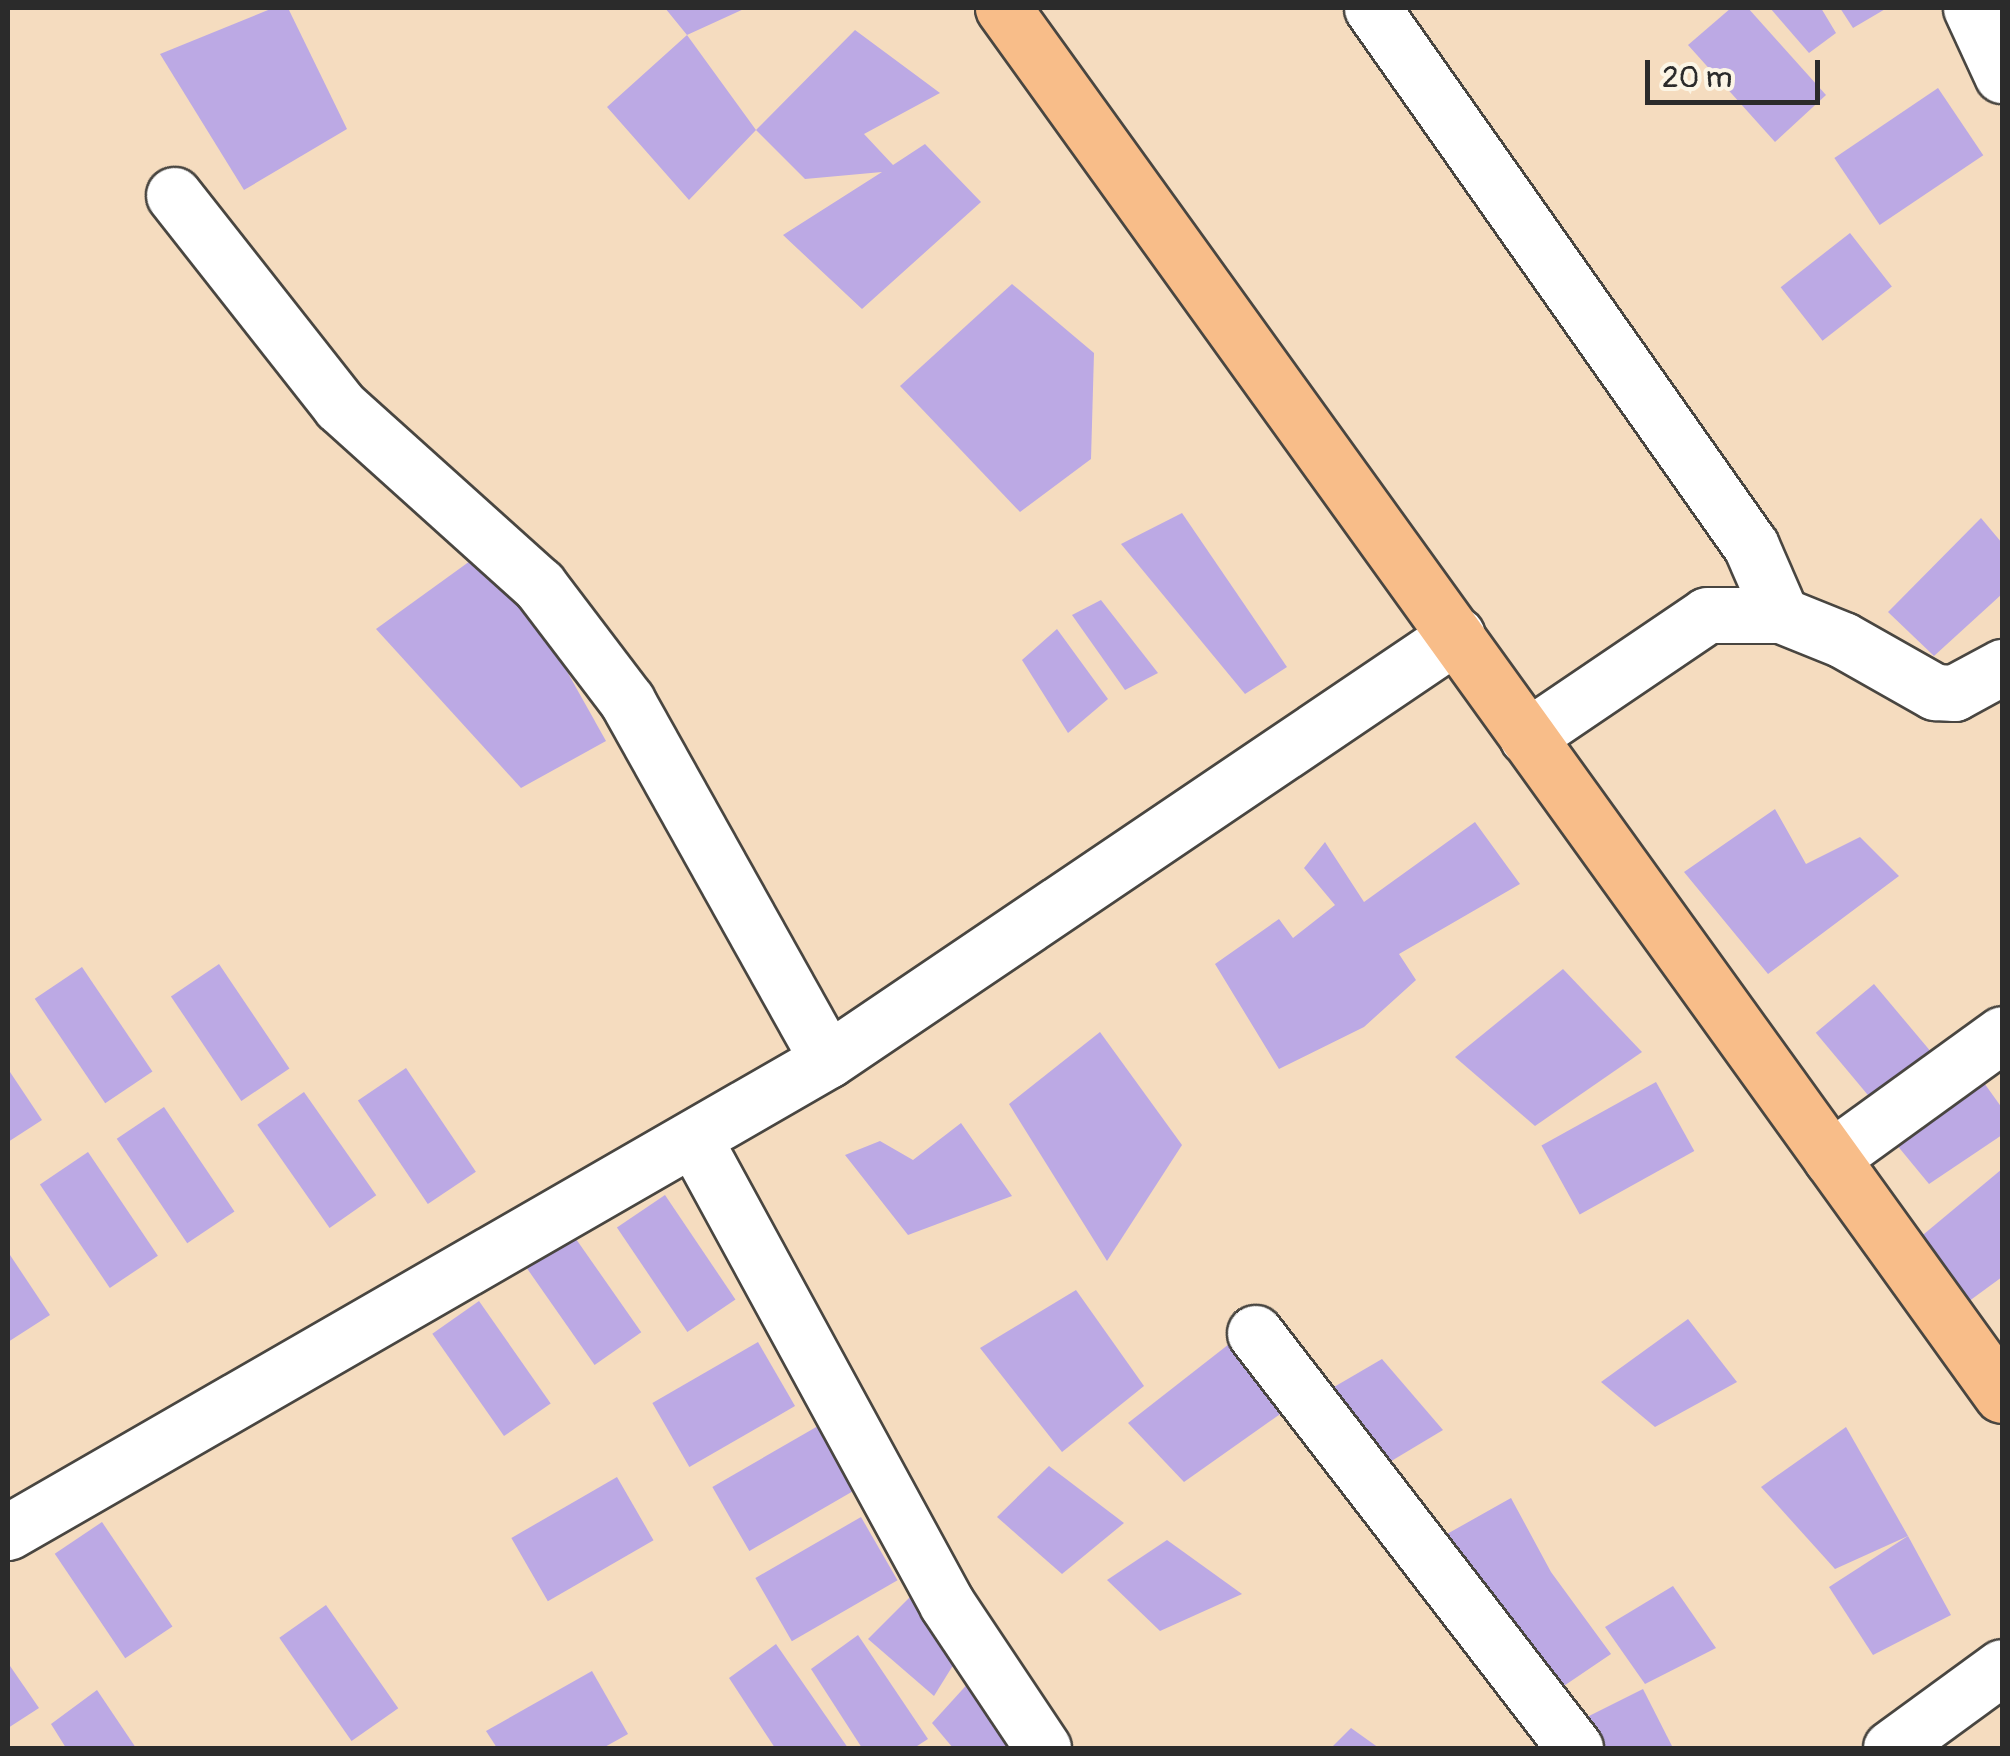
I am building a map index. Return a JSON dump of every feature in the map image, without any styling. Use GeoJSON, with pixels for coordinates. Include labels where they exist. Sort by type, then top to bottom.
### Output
{"type":"FeatureCollection","features":[{"type":"Feature","properties":{"kind":"main road"},"geometry":{"type":"LineString","coordinates":[[1003,8],[2002,1395]]}},
{"type":"Feature","properties":{"kind":"street"},"geometry":{"type":"LineString","coordinates":[[1372,8],[1751,546],[1781,615]]}},
{"type":"Feature","properties":{"kind":"street"},"geometry":{"type":"LineString","coordinates":[[1971,8],[2002,75]]}},
{"type":"Feature","properties":{"kind":"street"},"geometry":{"type":"LineString","coordinates":[[174,195],[340,406],[540,585],[627,701],[828,1060]]}},
{"type":"Feature","properties":{"kind":"street"},"geometry":{"type":"LineString","coordinates":[[1527,737],[1707,615],[1781,615],[1842,640],[1935,692],[1954,694],[2002,667]]}},
{"type":"Feature","properties":{"kind":"street"},"geometry":{"type":"LineString","coordinates":[[8,1532],[828,1060],[1457,635]]}},
{"type":"Feature","properties":{"kind":"street"},"geometry":{"type":"LineString","coordinates":[[1831,1158],[2002,1034]]}},
{"type":"Feature","properties":{"kind":"street"},"geometry":{"type":"LineString","coordinates":[[695,1140],[947,1604],[1043,1748]]}},
{"type":"Feature","properties":{"kind":"street"},"geometry":{"type":"LineString","coordinates":[[1255,1333],[1575,1748]]}},
{"type":"Feature","properties":{"kind":"street"},"geometry":{"type":"LineString","coordinates":[[1892,1748],[2002,1667]]}},
{"type":"Feature","properties":{"kind":"building"},"geometry":{"type":"Polygon","coordinates":[[[273,8],[288,8],[347,129],[244,190],[160,54],[273,8]]]}},
{"type":"Feature","properties":{"kind":"building"},"geometry":{"type":"Polygon","coordinates":[[[665,8],[746,8],[687,35],[665,8]]]}},
{"type":"Feature","properties":{"kind":"building"},"geometry":{"type":"Polygon","coordinates":[[[1731,8],[1748,8],[1826,95],[1775,142],[1688,45],[1731,8]]]}},
{"type":"Feature","properties":{"kind":"building"},"geometry":{"type":"Polygon","coordinates":[[[1770,8],[1821,8],[1836,33],[1809,53],[1770,8]]]}},
{"type":"Feature","properties":{"kind":"building"},"geometry":{"type":"Polygon","coordinates":[[[1840,8],[1887,8],[1853,28],[1840,8]]]}},
{"type":"Feature","properties":{"kind":"building"},"geometry":{"type":"Polygon","coordinates":[[[855,30],[940,93],[864,134],[893,165],[925,144],[981,202],[862,309],[783,235],[882,172],[805,179],[756,130],[855,30]]]}},
{"type":"Feature","properties":{"kind":"building"},"geometry":{"type":"Polygon","coordinates":[[[687,35],[756,130],[689,200],[607,107],[687,35]]]}},
{"type":"Feature","properties":{"kind":"building"},"geometry":{"type":"Polygon","coordinates":[[[1938,88],[1983,155],[1880,225],[1834,158],[1938,88]]]}},
{"type":"Feature","properties":{"kind":"building"},"geometry":{"type":"Polygon","coordinates":[[[1850,233],[1892,287],[1823,341],[1781,287],[1850,233]]]}},
{"type":"Feature","properties":{"kind":"building"},"geometry":{"type":"Polygon","coordinates":[[[1012,284],[1094,353],[1091,459],[1020,512],[900,386],[1012,284]]]}},
{"type":"Feature","properties":{"kind":"building"},"geometry":{"type":"Polygon","coordinates":[[[1182,513],[1287,667],[1245,694],[1121,544],[1182,513]]]}},
{"type":"Feature","properties":{"kind":"building"},"geometry":{"type":"Polygon","coordinates":[[[1981,518],[2002,543],[2002,594],[1934,656],[1888,612],[1981,518]]]}},
{"type":"Feature","properties":{"kind":"building"},"geometry":{"type":"Polygon","coordinates":[[[495,543],[606,741],[521,788],[376,629],[495,543]]]}},
{"type":"Feature","properties":{"kind":"building"},"geometry":{"type":"Polygon","coordinates":[[[1101,600],[1158,673],[1125,690],[1072,615],[1101,600]]]}},
{"type":"Feature","properties":{"kind":"building"},"geometry":{"type":"Polygon","coordinates":[[[1057,629],[1108,699],[1068,733],[1022,660],[1057,629]]]}},
{"type":"Feature","properties":{"kind":"building"},"geometry":{"type":"Polygon","coordinates":[[[1775,809],[1806,864],[1860,837],[1899,876],[1768,974],[1684,872],[1775,809]]]}},
{"type":"Feature","properties":{"kind":"building"},"geometry":{"type":"Polygon","coordinates":[[[1475,822],[1520,884],[1399,954],[1416,980],[1364,1027],[1279,1069],[1215,964],[1279,919],[1293,938],[1335,905],[1304,868],[1325,842],[1364,902],[1475,822]]]}},
{"type":"Feature","properties":{"kind":"building"},"geometry":{"type":"Polygon","coordinates":[[[219,964],[289,1068],[241,1101],[171,996],[219,964]]]}},
{"type":"Feature","properties":{"kind":"building"},"geometry":{"type":"Polygon","coordinates":[[[82,967],[152,1071],[105,1103],[35,999],[82,967]]]}},
{"type":"Feature","properties":{"kind":"building"},"geometry":{"type":"Polygon","coordinates":[[[1563,969],[1642,1052],[1535,1126],[1455,1057],[1563,969]]]}},
{"type":"Feature","properties":{"kind":"building"},"geometry":{"type":"Polygon","coordinates":[[[1874,984],[1938,1060],[1879,1109],[1816,1033],[1874,984]]]}},
{"type":"Feature","properties":{"kind":"building"},"geometry":{"type":"Polygon","coordinates":[[[1100,1032],[1182,1145],[1107,1261],[1009,1104],[1100,1032]]]}},
{"type":"Feature","properties":{"kind":"building"},"geometry":{"type":"Polygon","coordinates":[[[1972,1066],[2002,1108],[2002,1135],[1929,1184],[1882,1127],[1972,1066]]]}},
{"type":"Feature","properties":{"kind":"building"},"geometry":{"type":"Polygon","coordinates":[[[406,1068],[476,1172],[428,1204],[358,1100],[406,1068]]]}},
{"type":"Feature","properties":{"kind":"building"},"geometry":{"type":"Polygon","coordinates":[[[8,1069],[42,1120],[8,1142],[8,1069]]]}},
{"type":"Feature","properties":{"kind":"building"},"geometry":{"type":"Polygon","coordinates":[[[1656,1082],[1694,1151],[1580,1215],[1541,1146],[1656,1082]]]}},
{"type":"Feature","properties":{"kind":"building"},"geometry":{"type":"Polygon","coordinates":[[[304,1092],[376,1195],[330,1228],[257,1125],[304,1092]]]}},
{"type":"Feature","properties":{"kind":"building"},"geometry":{"type":"Polygon","coordinates":[[[164,1107],[234,1211],[187,1243],[117,1139],[164,1107]]]}},
{"type":"Feature","properties":{"kind":"building"},"geometry":{"type":"Polygon","coordinates":[[[961,1123],[1012,1196],[908,1235],[845,1155],[880,1141],[913,1160],[961,1123]]]}},
{"type":"Feature","properties":{"kind":"building"},"geometry":{"type":"Polygon","coordinates":[[[88,1152],[158,1256],[110,1288],[40,1184],[88,1152]]]}},
{"type":"Feature","properties":{"kind":"building"},"geometry":{"type":"Polygon","coordinates":[[[2002,1169],[2002,1277],[1961,1307],[1912,1244],[2002,1169]]]}},
{"type":"Feature","properties":{"kind":"building"},"geometry":{"type":"Polygon","coordinates":[[[665,1195],[735,1299],[687,1332],[617,1227],[665,1195]]]}},
{"type":"Feature","properties":{"kind":"building"},"geometry":{"type":"Polygon","coordinates":[[[569,1229],[641,1332],[595,1365],[522,1262],[569,1229]]]}},
{"type":"Feature","properties":{"kind":"building"},"geometry":{"type":"Polygon","coordinates":[[[8,1252],[50,1315],[8,1342],[8,1252]]]}},
{"type":"Feature","properties":{"kind":"building"},"geometry":{"type":"Polygon","coordinates":[[[1076,1290],[1144,1386],[1062,1452],[980,1348],[1076,1290]]]}},
{"type":"Feature","properties":{"kind":"building"},"geometry":{"type":"Polygon","coordinates":[[[479,1301],[551,1403],[504,1436],[432,1334],[479,1301]]]}},
{"type":"Feature","properties":{"kind":"building"},"geometry":{"type":"Polygon","coordinates":[[[1688,1319],[1737,1382],[1655,1427],[1601,1382],[1688,1319]]]}},
{"type":"Feature","properties":{"kind":"building"},"geometry":{"type":"Polygon","coordinates":[[[1247,1330],[1293,1405],[1184,1482],[1128,1423],[1247,1330]]]}},
{"type":"Feature","properties":{"kind":"building"},"geometry":{"type":"Polygon","coordinates":[[[758,1342],[795,1406],[689,1467],[652,1403],[758,1342]]]}},
{"type":"Feature","properties":{"kind":"building"},"geometry":{"type":"Polygon","coordinates":[[[1382,1359],[1443,1430],[1373,1472],[1322,1394],[1382,1359]]]}},
{"type":"Feature","properties":{"kind":"building"},"geometry":{"type":"Polygon","coordinates":[[[818,1426],[855,1490],[749,1551],[712,1487],[818,1426]]]}},
{"type":"Feature","properties":{"kind":"building"},"geometry":{"type":"Polygon","coordinates":[[[1846,1427],[1908,1536],[1835,1569],[1761,1487],[1846,1427]]]}},
{"type":"Feature","properties":{"kind":"building"},"geometry":{"type":"Polygon","coordinates":[[[1049,1466],[1124,1523],[1062,1574],[997,1517],[1049,1466]]]}},
{"type":"Feature","properties":{"kind":"building"},"geometry":{"type":"Polygon","coordinates":[[[617,1477],[654,1540],[548,1601],[511,1538],[617,1477]]]}},
{"type":"Feature","properties":{"kind":"building"},"geometry":{"type":"Polygon","coordinates":[[[1511,1498],[1551,1572],[1611,1654],[1549,1696],[1431,1543],[1511,1498]]]}},
{"type":"Feature","properties":{"kind":"building"},"geometry":{"type":"Polygon","coordinates":[[[861,1517],[897,1580],[792,1641],[755,1578],[861,1517]]]}},
{"type":"Feature","properties":{"kind":"building"},"geometry":{"type":"Polygon","coordinates":[[[102,1522],[172,1626],[125,1658],[55,1554],[102,1522]]]}},
{"type":"Feature","properties":{"kind":"building"},"geometry":{"type":"Polygon","coordinates":[[[1908,1536],[1951,1615],[1873,1655],[1829,1587],[1908,1536]]]}},
{"type":"Feature","properties":{"kind":"building"},"geometry":{"type":"Polygon","coordinates":[[[1167,1540],[1242,1594],[1160,1631],[1107,1580],[1167,1540]]]}},
{"type":"Feature","properties":{"kind":"building"},"geometry":{"type":"Polygon","coordinates":[[[1673,1586],[1716,1648],[1645,1684],[1605,1627],[1673,1586]]]}},
{"type":"Feature","properties":{"kind":"building"},"geometry":{"type":"Polygon","coordinates":[[[919,1588],[965,1646],[934,1696],[868,1639],[919,1588]]]}},
{"type":"Feature","properties":{"kind":"building"},"geometry":{"type":"Polygon","coordinates":[[[326,1605],[398,1708],[352,1741],[279,1638],[326,1605]]]}},
{"type":"Feature","properties":{"kind":"building"},"geometry":{"type":"Polygon","coordinates":[[[858,1635],[928,1739],[914,1748],[862,1748],[811,1669],[858,1635]]]}},
{"type":"Feature","properties":{"kind":"building"},"geometry":{"type":"Polygon","coordinates":[[[776,1644],[848,1748],[775,1748],[729,1678],[776,1644]]]}},
{"type":"Feature","properties":{"kind":"building"},"geometry":{"type":"Polygon","coordinates":[[[8,1663],[39,1708],[8,1728],[8,1663]]]}},
{"type":"Feature","properties":{"kind":"building"},"geometry":{"type":"Polygon","coordinates":[[[592,1671],[628,1734],[603,1748],[497,1748],[486,1731],[592,1671]]]}},
{"type":"Feature","properties":{"kind":"building"},"geometry":{"type":"Polygon","coordinates":[[[972,1679],[1012,1748],[953,1748],[932,1723],[972,1679]]]}},
{"type":"Feature","properties":{"kind":"building"},"geometry":{"type":"Polygon","coordinates":[[[1643,1689],[1673,1748],[1589,1748],[1573,1724],[1643,1689]]]}},
{"type":"Feature","properties":{"kind":"building"},"geometry":{"type":"Polygon","coordinates":[[[97,1690],[136,1748],[66,1748],[51,1724],[97,1690]]]}},
{"type":"Feature","properties":{"kind":"building"},"geometry":{"type":"Polygon","coordinates":[[[1351,1728],[1379,1748],[1331,1748],[1351,1728]]]}}]}
